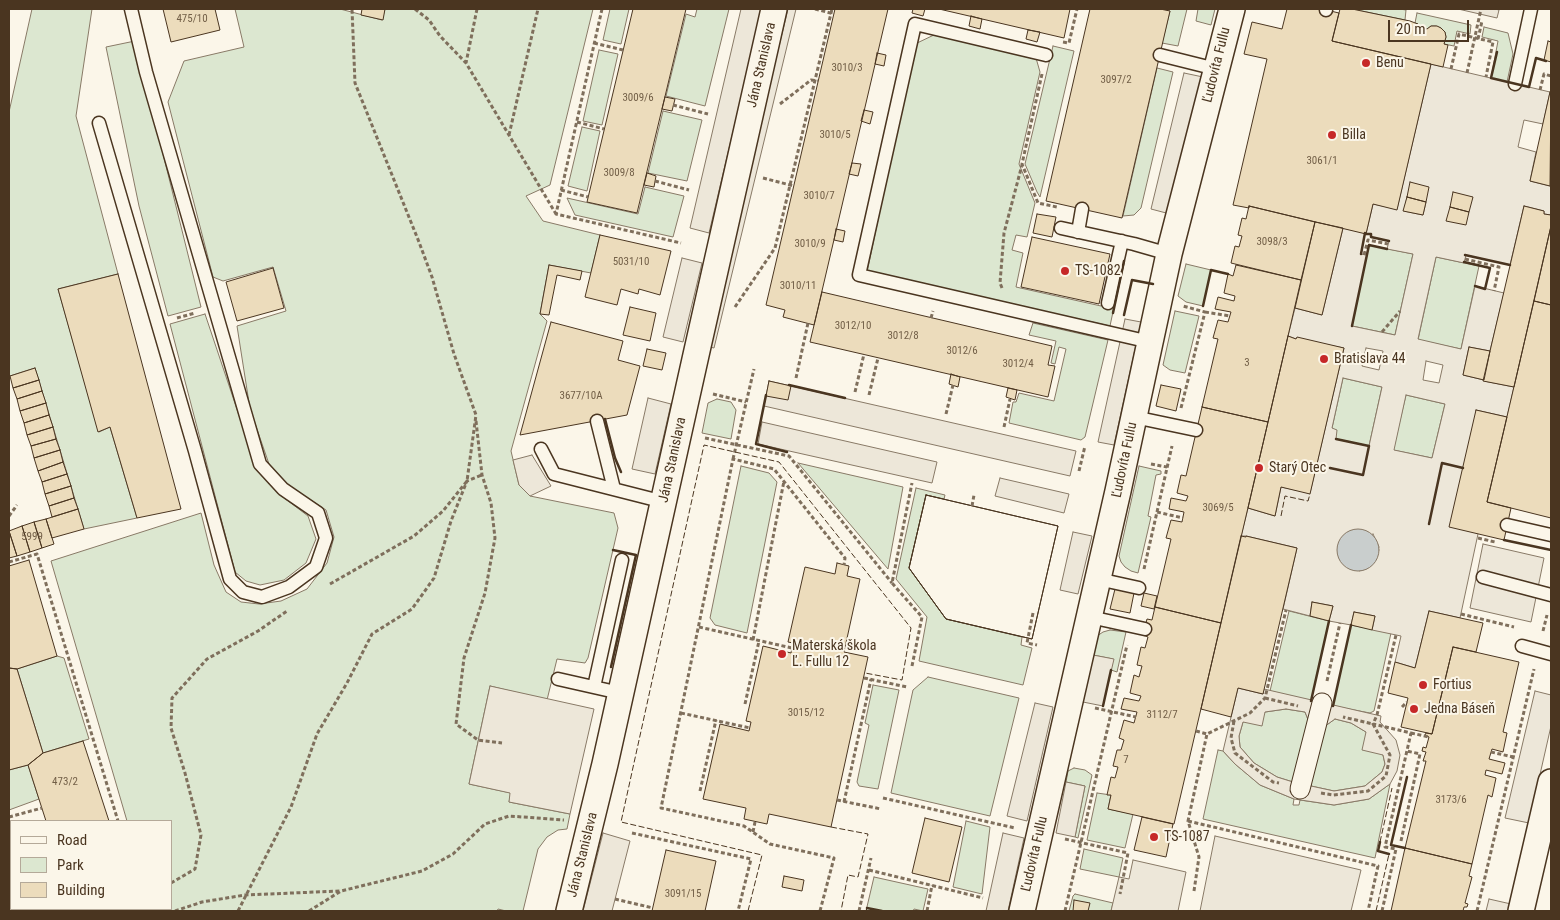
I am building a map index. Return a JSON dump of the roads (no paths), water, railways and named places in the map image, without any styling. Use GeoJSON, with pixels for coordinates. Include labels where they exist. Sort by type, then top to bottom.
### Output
{"type":"FeatureCollection","features":[{"type":"Feature","properties":{"kind":"street","name":"Jána Stanislava"},"geometry":{"type":"LineString","coordinates":[[569,911],[605,764],[774,9]]}},
{"type":"Feature","properties":{"kind":"street","name":"Ľudovíta Fullu"},"geometry":{"type":"LineString","coordinates":[[1022,911],[1090,617],[1169,254],[1232,9]]}},
{"type":"Feature","properties":{"kind":"street"},"geometry":{"type":"LineString","coordinates":[[1300,789],[1322,703]]}},
{"type":"Feature","properties":{"kind":"street"},"geometry":{"type":"LineString","coordinates":[[1524,911],[1551,782]]}},
{"type":"Feature","properties":{"kind":"lane"},"geometry":{"type":"LineString","coordinates":[[98,124],[195,451],[230,579],[243,592],[262,597],[289,587],[316,567],[326,538],[318,512],[283,489],[260,464],[146,72],[131,9]]}},
{"type":"Feature","properties":{"kind":"lane"},"geometry":{"type":"LineString","coordinates":[[1515,84],[1531,9]]}},
{"type":"Feature","properties":{"kind":"lane"},"geometry":{"type":"LineString","coordinates":[[1046,55],[915,24],[859,275],[1150,342]]}},
{"type":"Feature","properties":{"kind":"lane"},"geometry":{"type":"LineString","coordinates":[[1160,55],[1216,69]]}},
{"type":"Feature","properties":{"kind":"lane"},"geometry":{"type":"LineString","coordinates":[[1078,232],[1082,209]]}},
{"type":"Feature","properties":{"kind":"lane"},"geometry":{"type":"LineString","coordinates":[[1061,228],[1122,241],[1169,254]]}},
{"type":"Feature","properties":{"kind":"lane"},"geometry":{"type":"LineString","coordinates":[[1108,303],[1122,241]]}},
{"type":"Feature","properties":{"kind":"lane"},"geometry":{"type":"LineString","coordinates":[[1134,417],[1196,430]]}},
{"type":"Feature","properties":{"kind":"lane"},"geometry":{"type":"LineString","coordinates":[[597,421],[614,489]]}},
{"type":"Feature","properties":{"kind":"lane"},"geometry":{"type":"LineString","coordinates":[[541,449],[554,474],[664,502]]}},
{"type":"Feature","properties":{"kind":"lane"},"geometry":{"type":"LineString","coordinates":[[1507,525],[1551,535]]}},
{"type":"Feature","properties":{"kind":"lane"},"geometry":{"type":"LineString","coordinates":[[594,687],[622,560]]}},
{"type":"Feature","properties":{"kind":"lane"},"geometry":{"type":"LineString","coordinates":[[1483,578],[1550,600]]}},
{"type":"Feature","properties":{"kind":"lane"},"geometry":{"type":"LineString","coordinates":[[1098,579],[1140,588]]}},
{"type":"Feature","properties":{"kind":"lane"},"geometry":{"type":"LineString","coordinates":[[1090,617],[1145,629]]}},
{"type":"Feature","properties":{"kind":"lane"},"geometry":{"type":"LineString","coordinates":[[1522,646],[1545,652]]}},
{"type":"Feature","properties":{"kind":"lane"},"geometry":{"type":"LineString","coordinates":[[558,679],[620,693]]}},
{"type":"Feature","properties":{"kind":"place","name":"Benu"},"geometry":{"type":"Point","coordinates":[1366,63]}},
{"type":"Feature","properties":{"kind":"place","name":"Billa"},"geometry":{"type":"Point","coordinates":[1332,135]}},
{"type":"Feature","properties":{"kind":"place","name":"TS-1082"},"geometry":{"type":"Point","coordinates":[1065,271]}},
{"type":"Feature","properties":{"kind":"place","name":"Bratislava 44"},"geometry":{"type":"Point","coordinates":[1324,359]}},
{"type":"Feature","properties":{"kind":"place","name":"Starý Otec"},"geometry":{"type":"Point","coordinates":[1259,468]}},
{"type":"Feature","properties":{"kind":"place","name":"Materská škola Ľ. Fullu 12"},"geometry":{"type":"Point","coordinates":[782,654]}},
{"type":"Feature","properties":{"kind":"place","name":"Fortius"},"geometry":{"type":"Point","coordinates":[1423,685]}},
{"type":"Feature","properties":{"kind":"place","name":"Jedna Báseň"},"geometry":{"type":"Point","coordinates":[1414,709]}},
{"type":"Feature","properties":{"kind":"place","name":"TS-1087"},"geometry":{"type":"Point","coordinates":[1154,837]}}]}
